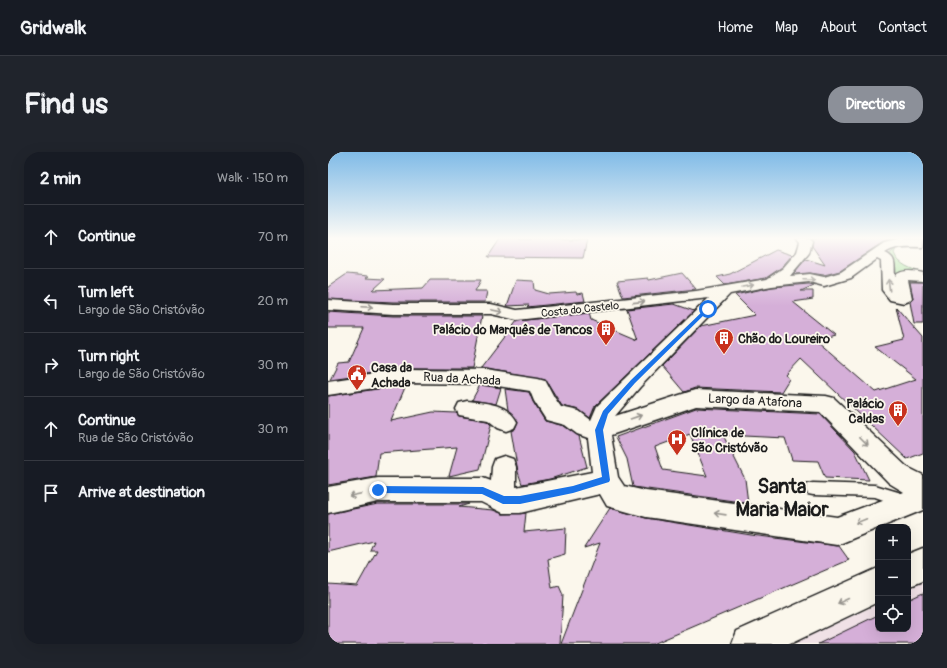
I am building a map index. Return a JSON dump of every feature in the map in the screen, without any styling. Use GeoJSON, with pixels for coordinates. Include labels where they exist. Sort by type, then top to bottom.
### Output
{"type":"FeatureCollection","features":[{"type":"Feature","properties":{"kind":"main road"},"geometry":{"type":"LineString","coordinates":[[911,570],[923,564]]}},
{"type":"Feature","properties":{"kind":"main road"},"geometry":{"type":"LineString","coordinates":[[750,644],[875,586]]}},
{"type":"Feature","properties":{"kind":"street","name":"Costa do Castelo"},"geometry":{"type":"LineString","coordinates":[[328,304],[393,309],[491,309],[517,315],[725,291],[771,282],[788,272],[797,261]]}},
{"type":"Feature","properties":{"kind":"street"},"geometry":{"type":"LineString","coordinates":[[771,282],[810,278],[824,282],[846,275],[866,261]]}},
{"type":"Feature","properties":{"kind":"street"},"geometry":{"type":"LineString","coordinates":[[887,261],[889,290],[895,297],[904,298],[901,278],[903,276],[908,275],[923,277]]}},
{"type":"Feature","properties":{"kind":"street"},"geometry":{"type":"LineString","coordinates":[[725,291],[633,382],[605,412],[599,430],[606,480],[616,497],[646,504],[837,531],[918,496]]}},
{"type":"Feature","properties":{"kind":"street","name":"Rua da Achada"},"geometry":{"type":"LineString","coordinates":[[328,388],[408,376],[485,377],[538,385],[545,402],[554,414],[571,417],[586,428],[599,430]]}},
{"type":"Feature","properties":{"kind":"street","name":"Largo da Atafona"},"geometry":{"type":"LineString","coordinates":[[599,430],[684,400],[695,398],[826,404],[918,496]]}},
{"type":"Feature","properties":{"kind":"street"},"geometry":{"type":"LineString","coordinates":[[467,410],[495,413],[502,416],[506,422]]}},
{"type":"Feature","properties":{"kind":"street"},"geometry":{"type":"LineString","coordinates":[[503,500],[504,467]]}},
{"type":"Feature","properties":{"kind":"street"},"geometry":{"type":"LineString","coordinates":[[328,500],[378,490],[483,490],[503,500],[528,499],[573,490],[606,480]]}},
{"type":"Feature","properties":{"kind":"lane"},"geometry":{"type":"LineString","coordinates":[[813,489],[875,491],[918,496]]}},
{"type":"Feature","properties":{"kind":"shaded area"},"geometry":{"type":"Polygon","coordinates":[[[923,582],[923,644],[792,644],[875,605],[875,632],[911,632],[911,588],[923,582]]]}},
{"type":"Feature","properties":{"kind":"green space"},"geometry":{"type":"Polygon","coordinates":[[[893,261],[899,261],[902,264],[923,273],[896,277],[893,261]]]}},
{"type":"Feature","properties":{"kind":"building"},"geometry":{"type":"Polygon","coordinates":[[[755,261],[787,261],[782,267],[766,278],[725,285],[717,277],[730,274],[755,261]]]}},
{"type":"Feature","properties":{"kind":"building"},"geometry":{"type":"Polygon","coordinates":[[[804,261],[812,261],[825,265],[822,261],[855,261],[840,271],[824,275],[810,273],[793,274],[804,261]]]}},
{"type":"Feature","properties":{"kind":"building"},"geometry":{"type":"Polygon","coordinates":[[[682,273],[696,289],[623,297],[617,281],[648,278],[649,280],[682,273]]]}},
{"type":"Feature","properties":{"kind":"building"},"geometry":{"type":"Polygon","coordinates":[[[347,274],[369,276],[366,278],[385,279],[373,290],[423,288],[430,280],[481,280],[475,291],[487,291],[485,302],[393,302],[328,299],[328,287],[347,274]]]}},
{"type":"Feature","properties":{"kind":"building"},"geometry":{"type":"Polygon","coordinates":[[[516,280],[534,281],[535,290],[549,294],[576,292],[577,294],[583,293],[585,301],[527,307],[529,305],[507,306],[516,280]]]}},
{"type":"Feature","properties":{"kind":"building"},"geometry":{"type":"Polygon","coordinates":[[[910,282],[923,282],[923,324],[914,324],[910,302],[913,298],[910,282]]]}},
{"type":"Feature","properties":{"kind":"building"},"geometry":{"type":"Polygon","coordinates":[[[809,284],[814,285],[801,291],[813,291],[813,299],[793,302],[834,335],[816,340],[876,392],[916,379],[875,347],[904,340],[896,307],[923,338],[923,453],[907,459],[801,359],[786,375],[789,379],[781,392],[695,388],[684,392],[662,366],[701,326],[755,315],[735,295],[772,287],[809,284]]]}},
{"type":"Feature","properties":{"kind":"building"},"geometry":{"type":"Polygon","coordinates":[[[674,304],[694,311],[595,406],[590,418],[579,410],[562,406],[545,379],[481,368],[517,321],[589,313],[591,320],[638,340],[627,309],[674,304]]]}},
{"type":"Feature","properties":{"kind":"building"},"geometry":{"type":"Polygon","coordinates":[[[328,312],[393,316],[482,316],[472,368],[408,368],[330,379],[338,363],[349,362],[364,328],[328,328],[328,312]]]}},
{"type":"Feature","properties":{"kind":"building"},"geometry":{"type":"Polygon","coordinates":[[[406,385],[391,421],[433,412],[456,413],[459,416],[487,421],[491,425],[480,469],[449,476],[457,447],[379,453],[376,477],[328,485],[328,396],[406,385]]]}},
{"type":"Feature","properties":{"kind":"building"},"geometry":{"type":"Polygon","coordinates":[[[480,385],[501,388],[496,404],[472,400],[480,385]]]}},
{"type":"Feature","properties":{"kind":"building"},"geometry":{"type":"Polygon","coordinates":[[[505,389],[529,392],[533,402],[545,421],[564,426],[579,436],[587,467],[550,479],[522,484],[518,472],[511,431],[515,429],[518,421],[508,410],[505,389]]]}},
{"type":"Feature","properties":{"kind":"building"},"geometry":{"type":"Polygon","coordinates":[[[696,408],[820,414],[855,451],[869,480],[825,478],[818,461],[792,460],[785,438],[723,435],[745,479],[748,503],[633,487],[627,459],[616,437],[696,408]],[[690,434],[655,447],[663,470],[707,476],[690,434]]]}},
{"type":"Feature","properties":{"kind":"building"},"geometry":{"type":"Polygon","coordinates":[[[378,504],[469,504],[459,507],[493,510],[503,514],[526,513],[524,532],[566,528],[565,554],[548,559],[552,588],[559,586],[563,595],[560,644],[328,644],[328,584],[357,586],[377,550],[370,550],[374,541],[328,552],[328,514],[378,504]]]}},
{"type":"Feature","properties":{"kind":"building"},"geometry":{"type":"Polygon","coordinates":[[[610,508],[646,518],[751,535],[839,546],[849,560],[653,644],[561,644],[600,543],[584,548],[610,508]]]}},
{"type":"Feature","properties":{"kind":"building"},"geometry":{"type":"Polygon","coordinates":[[[923,593],[923,644],[818,644],[875,616],[875,632],[911,632],[911,599],[923,593]]]}},
{"type":"Feature","properties":{"kind":"place","name":"Palácio do Marquês de Tancos"},"geometry":{"type":"Point","coordinates":[606,346]}},
{"type":"Feature","properties":{"kind":"place","name":"Chão do Loureiro"},"geometry":{"type":"Point","coordinates":[724,355]}},
{"type":"Feature","properties":{"kind":"place","name":"Casa da Achada"},"geometry":{"type":"Point","coordinates":[357,391]}},
{"type":"Feature","properties":{"kind":"place","name":"Palácio Caldas"},"geometry":{"type":"Point","coordinates":[898,427]}},
{"type":"Feature","properties":{"kind":"place","name":"Clínica de São Cristóvão"},"geometry":{"type":"Point","coordinates":[677,456]}},
{"type":"Feature","properties":{"kind":"district","name":"Santa Maria Maior"},"geometry":{"type":"Point","coordinates":[782,498]}},
{"type":"Feature","properties":{"kind":"route"},"geometry":{"type":"LineString","coordinates":[[378,490],[483,490],[503,500],[520,500],[573,490],[606,480],[599,430],[605,412],[633,382],[708,309]]}}]}
